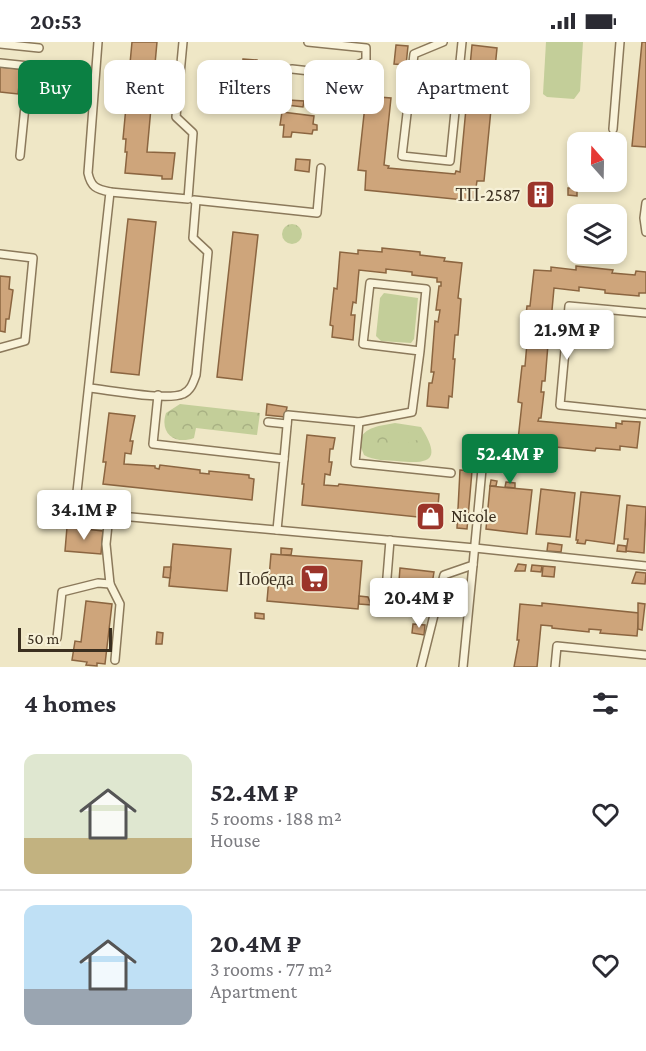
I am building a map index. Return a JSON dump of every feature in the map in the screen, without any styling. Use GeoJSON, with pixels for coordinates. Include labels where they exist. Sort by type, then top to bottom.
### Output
{"type":"FeatureCollection","features":[{"type":"Feature","properties":{"kind":"lane"},"geometry":{"type":"LineString","coordinates":[[98,42],[88,173],[92,185],[97,189],[317,213],[321,168]]}},
{"type":"Feature","properties":{"kind":"lane"},"geometry":{"type":"LineString","coordinates":[[88,388],[174,396],[183,394],[192,386],[196,375],[208,252],[193,238],[194,133],[176,117],[183,42]]}},
{"type":"Feature","properties":{"kind":"lane"},"geometry":{"type":"LineString","coordinates":[[292,69],[337,74],[366,61],[366,48],[308,42]]}},
{"type":"Feature","properties":{"kind":"lane"},"geometry":{"type":"LineString","coordinates":[[443,42],[414,54],[402,156],[450,160],[462,42]]}},
{"type":"Feature","properties":{"kind":"lane"},"geometry":{"type":"LineString","coordinates":[[613,129],[621,42]]}},
{"type":"Feature","properties":{"kind":"lane"},"geometry":{"type":"LineString","coordinates":[[0,44],[39,48]]}},
{"type":"Feature","properties":{"kind":"lane"},"geometry":{"type":"LineString","coordinates":[[0,63],[29,66],[20,156]]}},
{"type":"Feature","properties":{"kind":"lane"},"geometry":{"type":"LineString","coordinates":[[110,192],[77,492],[79,502],[86,510],[109,515],[646,566]]}},
{"type":"Feature","properties":{"kind":"lane"},"geometry":{"type":"LineString","coordinates":[[646,203],[644,218],[646,232]]}},
{"type":"Feature","properties":{"kind":"lane"},"geometry":{"type":"LineString","coordinates":[[0,254],[33,258],[24,341],[0,348]]}},
{"type":"Feature","properties":{"kind":"lane"},"geometry":{"type":"LineString","coordinates":[[277,530],[288,415],[359,422],[412,412],[420,351],[426,289],[370,283],[363,344],[420,351]]}},
{"type":"Feature","properties":{"kind":"lane"},"geometry":{"type":"LineString","coordinates":[[646,313],[569,306],[560,405],[646,414]]}},
{"type":"Feature","properties":{"kind":"lane"},"geometry":{"type":"LineString","coordinates":[[158,395],[153,444],[284,459]]}},
{"type":"Feature","properties":{"kind":"lane"},"geometry":{"type":"LineString","coordinates":[[268,422],[287,424]]}},
{"type":"Feature","properties":{"kind":"lane"},"geometry":{"type":"LineString","coordinates":[[359,422],[355,463],[451,473]]}},
{"type":"Feature","properties":{"kind":"lane"},"geometry":{"type":"LineString","coordinates":[[463,667],[482,469]]}},
{"type":"Feature","properties":{"kind":"lane"},"geometry":{"type":"LineString","coordinates":[[109,515],[106,544],[110,584],[120,604],[115,660]]}},
{"type":"Feature","properties":{"kind":"lane"},"geometry":{"type":"LineString","coordinates":[[385,602],[390,540]]}},
{"type":"Feature","properties":{"kind":"lane"},"geometry":{"type":"LineString","coordinates":[[422,667],[444,575],[472,565]]}},
{"type":"Feature","properties":{"kind":"lane"},"geometry":{"type":"LineString","coordinates":[[57,638],[62,592],[98,583],[110,584]]}},
{"type":"Feature","properties":{"kind":"lane"},"geometry":{"type":"LineString","coordinates":[[555,667],[556,646],[646,655]]}},
{"type":"Feature","properties":{"kind":"green space"},"geometry":{"type":"Polygon","coordinates":[[[546,42],[583,42],[580,91],[574,99],[547,97],[543,94],[546,42]]]}},
{"type":"Feature","properties":{"kind":"green space"},"geometry":{"type":"Polygon","coordinates":[[[288,224],[296,224],[302,230],[302,238],[296,244],[288,244],[282,238],[282,230],[288,224]]]}},
{"type":"Feature","properties":{"kind":"green space"},"geometry":{"type":"Polygon","coordinates":[[[384,293],[418,298],[414,339],[411,343],[381,341],[376,336],[380,298],[384,293]]]}},
{"type":"Feature","properties":{"kind":"green space"},"geometry":{"type":"Polygon","coordinates":[[[180,404],[260,413],[257,435],[196,428],[194,438],[175,439],[167,432],[164,420],[166,413],[180,404]]]}},
{"type":"Feature","properties":{"kind":"green space"},"geometry":{"type":"Polygon","coordinates":[[[395,423],[421,427],[431,446],[430,458],[409,462],[376,459],[364,455],[359,442],[361,437],[369,430],[395,423]]]}},
{"type":"Feature","properties":{"kind":"green space"},"geometry":{"type":"Polygon","coordinates":[[[373,431],[381,431],[388,438],[388,446],[381,453],[373,453],[366,446],[366,438],[373,431]]]}},
{"type":"Feature","properties":{"kind":"green space"},"geometry":{"type":"Polygon","coordinates":[[[415,440],[423,448],[415,456],[407,448],[415,440]]]}},
{"type":"Feature","properties":{"kind":"building"},"geometry":{"type":"Polygon","coordinates":[[[132,42],[157,42],[155,60],[130,60],[132,42]]]}},
{"type":"Feature","properties":{"kind":"building"},"geometry":{"type":"Polygon","coordinates":[[[642,42],[646,42],[646,147],[632,146],[642,42]]]}},
{"type":"Feature","properties":{"kind":"building"},"geometry":{"type":"Polygon","coordinates":[[[396,45],[408,46],[407,60],[396,60],[396,64],[394,64],[396,45]]]}},
{"type":"Feature","properties":{"kind":"building"},"geometry":{"type":"Polygon","coordinates":[[[472,45],[497,48],[496,60],[471,60],[472,45]]]}},
{"type":"Feature","properties":{"kind":"building"},"geometry":{"type":"Polygon","coordinates":[[[0,67],[18,69],[18,94],[0,92],[0,67]]]}},
{"type":"Feature","properties":{"kind":"building"},"geometry":{"type":"Polygon","coordinates":[[[384,97],[391,98],[384,165],[389,166],[388,168],[455,174],[456,171],[460,172],[465,114],[491,114],[484,181],[477,181],[474,201],[365,190],[366,171],[358,170],[364,114],[384,114],[384,97]]]}},
{"type":"Feature","properties":{"kind":"building"},"geometry":{"type":"Polygon","coordinates":[[[292,100],[304,101],[303,107],[292,106],[292,100]]]}},
{"type":"Feature","properties":{"kind":"building"},"geometry":{"type":"Polygon","coordinates":[[[125,114],[150,114],[147,152],[175,153],[172,179],[125,173],[127,152],[125,152],[126,139],[123,139],[125,114]]]}},
{"type":"Feature","properties":{"kind":"building"},"geometry":{"type":"Polygon","coordinates":[[[282,114],[314,116],[313,124],[317,125],[317,130],[313,130],[312,134],[292,132],[291,137],[283,137],[284,125],[280,125],[282,114]]]}},
{"type":"Feature","properties":{"kind":"building"},"geometry":{"type":"Polygon","coordinates":[[[296,159],[310,160],[309,172],[295,170],[296,159]]]}},
{"type":"Feature","properties":{"kind":"building","name":"ТП-2587"},"geometry":{"type":"Polygon","coordinates":[[[537,185],[548,186],[546,206],[534,204],[537,185]]]}},
{"type":"Feature","properties":{"kind":"building"},"geometry":{"type":"Polygon","coordinates":[[[568,192],[577,192],[577,196],[568,195],[568,192]]]}},
{"type":"Feature","properties":{"kind":"building"},"geometry":{"type":"Polygon","coordinates":[[[128,219],[156,222],[139,375],[111,372],[128,219]]]}},
{"type":"Feature","properties":{"kind":"building"},"geometry":{"type":"Polygon","coordinates":[[[233,232],[258,235],[242,380],[217,377],[233,232]]]}},
{"type":"Feature","properties":{"kind":"building"},"geometry":{"type":"Polygon","coordinates":[[[382,248],[420,252],[420,255],[462,263],[458,298],[461,299],[458,335],[455,335],[452,397],[449,396],[448,408],[427,406],[429,383],[432,383],[434,372],[431,372],[435,321],[438,322],[440,310],[436,310],[439,286],[441,286],[437,278],[386,269],[386,273],[359,270],[356,303],[353,302],[351,315],[355,315],[353,340],[332,337],[333,326],[330,325],[334,288],[337,289],[340,252],[358,254],[358,250],[382,252],[382,248]]]}},
{"type":"Feature","properties":{"kind":"building"},"geometry":{"type":"Polygon","coordinates":[[[576,266],[635,275],[636,271],[646,272],[646,293],[639,293],[639,296],[605,293],[605,290],[579,287],[579,291],[554,288],[551,321],[547,321],[546,331],[549,332],[545,381],[542,381],[541,392],[544,392],[541,418],[538,421],[616,428],[616,423],[622,424],[622,421],[640,422],[637,448],[620,446],[620,450],[596,448],[595,451],[536,445],[536,442],[518,440],[522,403],[518,402],[527,343],[523,342],[534,270],[551,271],[551,267],[576,270],[576,266]]]}},
{"type":"Feature","properties":{"kind":"building"},"geometry":{"type":"Polygon","coordinates":[[[0,276],[10,277],[9,289],[13,290],[5,332],[0,331],[0,276]]]}},
{"type":"Feature","properties":{"kind":"building"},"geometry":{"type":"Polygon","coordinates":[[[267,404],[287,407],[285,417],[266,415],[267,404]]]}},
{"type":"Feature","properties":{"kind":"building"},"geometry":{"type":"Polygon","coordinates":[[[109,413],[135,416],[130,441],[133,441],[131,454],[125,453],[124,464],[155,466],[159,469],[160,465],[200,470],[200,473],[209,474],[209,471],[249,475],[249,478],[254,479],[252,500],[103,484],[106,462],[103,462],[109,413]]]}},
{"type":"Feature","properties":{"kind":"building"},"geometry":{"type":"Polygon","coordinates":[[[307,435],[335,438],[333,449],[330,449],[329,462],[332,462],[330,475],[325,474],[324,485],[338,486],[339,484],[439,494],[437,519],[302,505],[307,435]]]}},
{"type":"Feature","properties":{"kind":"building"},"geometry":{"type":"Polygon","coordinates":[[[460,470],[472,471],[467,529],[457,528],[460,470]]]}},
{"type":"Feature","properties":{"kind":"building"},"geometry":{"type":"Polygon","coordinates":[[[491,480],[497,481],[496,486],[490,486],[491,480]]]}},
{"type":"Feature","properties":{"kind":"building"},"geometry":{"type":"Polygon","coordinates":[[[506,482],[515,483],[515,488],[505,487],[506,482]]]}},
{"type":"Feature","properties":{"kind":"building"},"geometry":{"type":"Polygon","coordinates":[[[490,486],[532,490],[527,534],[486,529],[490,486]]]}},
{"type":"Feature","properties":{"kind":"building"},"geometry":{"type":"Polygon","coordinates":[[[541,489],[575,493],[570,537],[536,534],[541,489]]]}},
{"type":"Feature","properties":{"kind":"building"},"geometry":{"type":"Polygon","coordinates":[[[581,492],[620,496],[614,544],[586,540],[585,544],[577,543],[581,492]]]}},
{"type":"Feature","properties":{"kind":"building"},"geometry":{"type":"Polygon","coordinates":[[[627,505],[646,507],[644,553],[626,551],[628,539],[624,539],[627,505]]]}},
{"type":"Feature","properties":{"kind":"building"},"geometry":{"type":"Polygon","coordinates":[[[67,527],[103,531],[101,554],[65,551],[67,527]]]}},
{"type":"Feature","properties":{"kind":"building"},"geometry":{"type":"Polygon","coordinates":[[[548,543],[562,545],[561,552],[547,551],[548,543]]]}},
{"type":"Feature","properties":{"kind":"building"},"geometry":{"type":"Polygon","coordinates":[[[173,544],[231,549],[227,591],[169,586],[173,544]]]}},
{"type":"Feature","properties":{"kind":"building"},"geometry":{"type":"Polygon","coordinates":[[[618,545],[626,546],[626,552],[617,551],[618,545]]]}},
{"type":"Feature","properties":{"kind":"building"},"geometry":{"type":"Polygon","coordinates":[[[281,548],[292,549],[291,555],[281,555],[281,548]]]}},
{"type":"Feature","properties":{"kind":"building","name":"Победа"},"geometry":{"type":"Polygon","coordinates":[[[271,554],[362,561],[358,609],[267,601],[271,554]]]}},
{"type":"Feature","properties":{"kind":"building"},"geometry":{"type":"Polygon","coordinates":[[[518,564],[526,565],[525,571],[515,571],[518,564]]]}},
{"type":"Feature","properties":{"kind":"building"},"geometry":{"type":"Polygon","coordinates":[[[532,565],[542,566],[541,572],[531,571],[532,565]]]}},
{"type":"Feature","properties":{"kind":"building"},"geometry":{"type":"Polygon","coordinates":[[[543,566],[555,567],[554,577],[542,576],[543,566]]]}},
{"type":"Feature","properties":{"kind":"building"},"geometry":{"type":"Polygon","coordinates":[[[164,567],[171,567],[170,578],[163,577],[164,567]]]}},
{"type":"Feature","properties":{"kind":"building"},"geometry":{"type":"Polygon","coordinates":[[[400,568],[434,572],[432,584],[399,581],[400,568]]]}},
{"type":"Feature","properties":{"kind":"building"},"geometry":{"type":"Polygon","coordinates":[[[636,572],[646,573],[645,584],[632,583],[636,572]]]}},
{"type":"Feature","properties":{"kind":"building"},"geometry":{"type":"Polygon","coordinates":[[[359,596],[368,597],[371,605],[359,604],[359,596]]]}},
{"type":"Feature","properties":{"kind":"building"},"geometry":{"type":"Polygon","coordinates":[[[86,601],[112,604],[105,664],[97,663],[97,666],[72,660],[75,641],[81,642],[86,601]]]}},
{"type":"Feature","properties":{"kind":"building"},"geometry":{"type":"Polygon","coordinates":[[[542,603],[639,613],[637,636],[600,633],[601,630],[589,629],[589,632],[541,625],[537,667],[514,667],[519,640],[517,640],[520,604],[542,606],[542,603]]]}},
{"type":"Feature","properties":{"kind":"building"},"geometry":{"type":"Polygon","coordinates":[[[638,603],[645,604],[642,630],[638,629],[638,603]]]}},
{"type":"Feature","properties":{"kind":"building"},"geometry":{"type":"Polygon","coordinates":[[[255,613],[264,614],[264,619],[255,618],[255,613]]]}},
{"type":"Feature","properties":{"kind":"building"},"geometry":{"type":"Polygon","coordinates":[[[413,624],[425,625],[424,635],[412,633],[413,624]]]}},
{"type":"Feature","properties":{"kind":"building"},"geometry":{"type":"Polygon","coordinates":[[[157,632],[163,633],[162,644],[156,644],[157,632]]]}},
{"type":"Feature","properties":{"kind":"place","name":"ТП-2587"},"geometry":{"type":"Point","coordinates":[541,195]}},
{"type":"Feature","properties":{"kind":"place","name":"Nicole"},"geometry":{"type":"Point","coordinates":[430,516]}},
{"type":"Feature","properties":{"kind":"place","name":"Победа"},"geometry":{"type":"Point","coordinates":[315,579]}}]}
